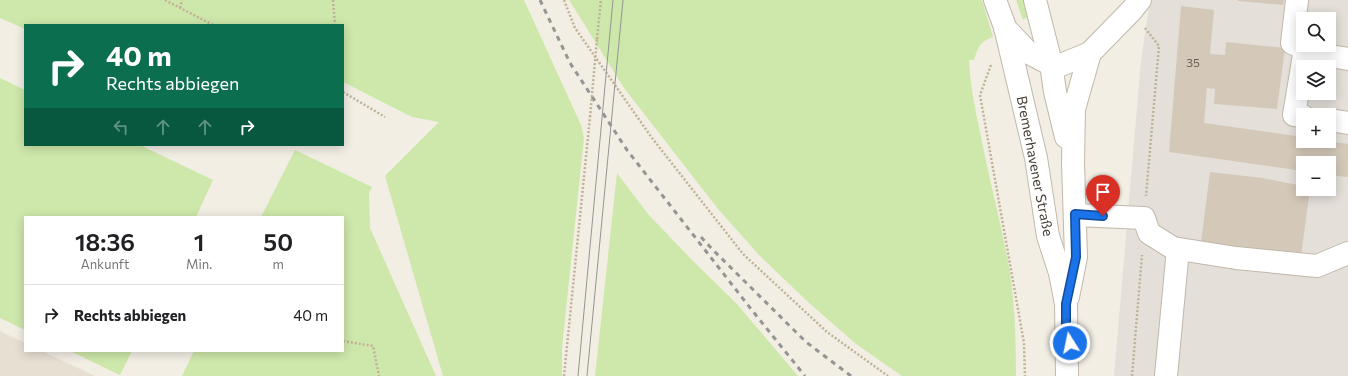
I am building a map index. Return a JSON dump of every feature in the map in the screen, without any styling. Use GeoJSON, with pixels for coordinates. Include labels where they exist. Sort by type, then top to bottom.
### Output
{"type":"FeatureCollection","features":[{"type":"Feature","properties":{"kind":"street","name":"Bremerhavener Straße"},"geometry":{"type":"LineString","coordinates":[[995,0],[1005,27],[1036,158],[1048,236],[1060,273],[1066,304],[1067,376]]}},
{"type":"Feature","properties":{"kind":"street","name":"Bremerhavener Straße"},"geometry":{"type":"LineString","coordinates":[[1035,0],[1051,63],[1055,92],[1073,163]]}},
{"type":"Feature","properties":{"kind":"street"},"geometry":{"type":"LineString","coordinates":[[1296,45],[1292,43],[1297,0]]}},
{"type":"Feature","properties":{"kind":"street","name":"Bremerhavener Straße"},"geometry":{"type":"LineString","coordinates":[[1005,27],[1029,53],[1051,63],[1056,67],[1090,54],[1136,5]]}},
{"type":"Feature","properties":{"kind":"street"},"geometry":{"type":"LineString","coordinates":[[1296,115],[1294,115],[1304,52]]}},
{"type":"Feature","properties":{"kind":"street"},"geometry":{"type":"LineString","coordinates":[[1313,52],[1348,59]]}},
{"type":"Feature","properties":{"kind":"street","name":"Bremerhavener Straße"},"geometry":{"type":"LineString","coordinates":[[1066,304],[1076,257],[1073,163],[1074,108],[1090,54]]}},
{"type":"Feature","properties":{"kind":"street"},"geometry":{"type":"LineString","coordinates":[[1336,121],[1348,123]]}},
{"type":"Feature","properties":{"kind":"street"},"geometry":{"type":"LineString","coordinates":[[1075,214],[1144,218],[1149,233],[1174,248],[1236,258],[1317,266],[1348,253]]}},
{"type":"Feature","properties":{"kind":"street"},"geometry":{"type":"LineString","coordinates":[[1166,376],[1178,249]]}},
{"type":"Feature","properties":{"kind":"street"},"geometry":{"type":"LineString","coordinates":[[1066,330],[1079,376]]}},
{"type":"Feature","properties":{"kind":"path"},"geometry":{"type":"LineString","coordinates":[[165,0],[211,24]]}},
{"type":"Feature","properties":{"kind":"path"},"geometry":{"type":"LineString","coordinates":[[180,8],[182,0]]}},
{"type":"Feature","properties":{"kind":"path"},"geometry":{"type":"LineString","coordinates":[[333,0],[335,24]]}},
{"type":"Feature","properties":{"kind":"path"},"geometry":{"type":"LineString","coordinates":[[564,0],[575,28],[652,138],[742,254],[827,332],[888,376]]}},
{"type":"Feature","properties":{"kind":"path"},"geometry":{"type":"LineString","coordinates":[[564,376],[601,0]]}},
{"type":"Feature","properties":{"kind":"path"},"geometry":{"type":"LineString","coordinates":[[1132,376],[1159,46],[1136,5]]}},
{"type":"Feature","properties":{"kind":"path"},"geometry":{"type":"LineString","coordinates":[[991,65],[980,95],[1024,343],[1024,376]]}},
{"type":"Feature","properties":{"kind":"path"},"geometry":{"type":"LineString","coordinates":[[344,93],[385,117]]}},
{"type":"Feature","properties":{"kind":"path"},"geometry":{"type":"LineString","coordinates":[[344,341],[373,346],[379,376]]}},
{"type":"Feature","properties":{"kind":"shaded area"},"geometry":{"type":"Polygon","coordinates":[[[1150,0],[1348,0],[1348,376],[1114,376],[1141,61],[1150,0]]]}},
{"type":"Feature","properties":{"kind":"shaded area"},"geometry":{"type":"Polygon","coordinates":[[[0,331],[24,343],[24,352],[44,352],[95,376],[0,376],[0,331]]]}},
{"type":"Feature","properties":{"kind":"green space"},"geometry":{"type":"Polygon","coordinates":[[[0,0],[524,0],[581,125],[584,138],[562,348],[562,376],[443,376],[385,176],[439,122],[412,117],[344,83],[344,24],[24,24],[24,29],[0,18],[0,0]]]}},
{"type":"Feature","properties":{"kind":"green space"},"geometry":{"type":"Polygon","coordinates":[[[569,0],[982,0],[993,37],[980,45],[974,60],[969,60],[976,114],[1010,273],[1015,324],[1016,376],[902,376],[856,344],[808,302],[759,255],[718,209],[624,88],[569,0]]]}},
{"type":"Feature","properties":{"kind":"green space"},"geometry":{"type":"Polygon","coordinates":[[[1016,0],[1024,0],[1028,17],[1023,20],[1016,0]]]}},
{"type":"Feature","properties":{"kind":"green space"},"geometry":{"type":"Polygon","coordinates":[[[0,78],[24,90],[24,146],[142,146],[213,180],[196,216],[24,216],[24,330],[0,318],[0,78]]]}},
{"type":"Feature","properties":{"kind":"green space"},"geometry":{"type":"Polygon","coordinates":[[[295,150],[372,187],[369,193],[370,228],[436,376],[182,376],[194,352],[344,352],[344,216],[262,216],[295,150]]]}},
{"type":"Feature","properties":{"kind":"green space"},"geometry":{"type":"Polygon","coordinates":[[[617,173],[648,214],[737,304],[798,376],[595,376],[617,173]]]}},
{"type":"Feature","properties":{"kind":"green space"},"geometry":{"type":"Polygon","coordinates":[[[72,352],[132,352],[120,375],[72,352]]]}},
{"type":"Feature","properties":{"kind":"building"},"geometry":{"type":"Polygon","coordinates":[[[1238,0],[1284,0],[1283,5],[1238,0]]]}},
{"type":"Feature","properties":{"kind":"building"},"geometry":{"type":"Polygon","coordinates":[[[1181,6],[1214,10],[1210,54],[1225,55],[1226,42],[1285,48],[1277,109],[1214,104],[1215,89],[1207,88],[1204,123],[1296,136],[1296,148],[1336,148],[1336,142],[1348,144],[1348,177],[1336,176],[1336,156],[1296,156],[1296,170],[1169,152],[1181,6]]]}},
{"type":"Feature","properties":{"kind":"building"},"geometry":{"type":"Polygon","coordinates":[[[1210,172],[1262,178],[1296,185],[1296,196],[1309,196],[1301,256],[1201,242],[1210,172]]]}},
{"type":"Feature","properties":{"kind":"tram line"},"geometry":{"type":"LineString","coordinates":[[578,376],[613,0]]}},
{"type":"Feature","properties":{"kind":"tram line"},"geometry":{"type":"LineString","coordinates":[[587,376],[623,0]]}},
{"type":"Feature","properties":{"kind":"railway"},"geometry":{"type":"LineString","coordinates":[[540,0],[570,63],[627,150],[805,376]]}},
{"type":"Feature","properties":{"kind":"railway"},"geometry":{"type":"LineString","coordinates":[[701,237],[806,342],[851,376]]}},
{"type":"Feature","properties":{"kind":"route"},"geometry":{"type":"LineString","coordinates":[[1070,343],[1066,330],[1066,304],[1076,257],[1075,214],[1103,216]]}}]}
